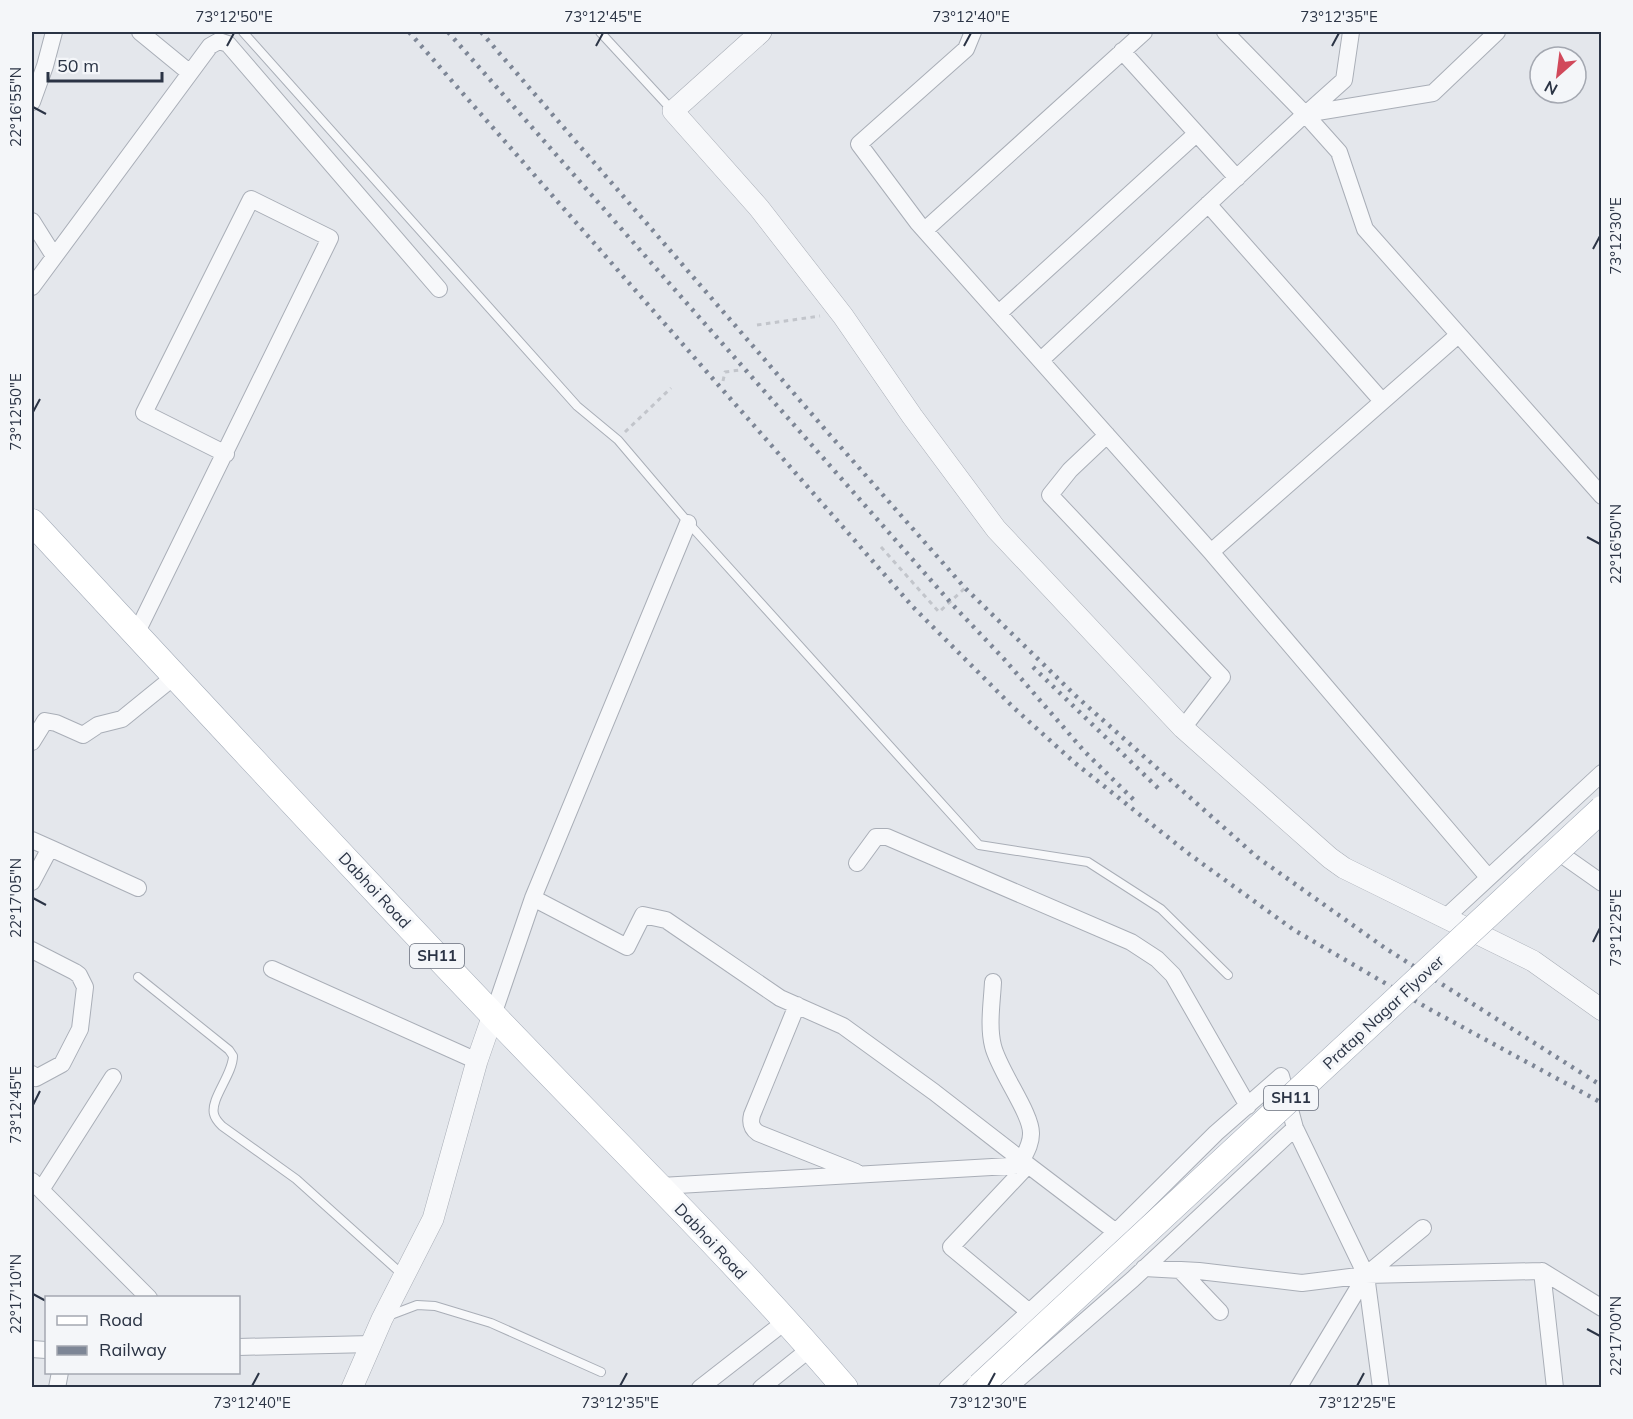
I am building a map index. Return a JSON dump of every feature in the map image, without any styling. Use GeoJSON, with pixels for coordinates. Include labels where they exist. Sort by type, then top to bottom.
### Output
{"type":"FeatureCollection","features":[{"type":"Feature","properties":{"kind":"main road","name":"Dabhoi Road"},"geometry":{"type":"LineString","coordinates":[[32,522],[493,1015],[661,1186],[811,1348],[844,1388]]}},
{"type":"Feature","properties":{"kind":"main road","name":"Pratap Nagar Flyover"},"geometry":{"type":"LineString","coordinates":[[975,1387],[1602,809]]}},
{"type":"Feature","properties":{"kind":"street"},"geometry":{"type":"LineString","coordinates":[[32,102],[54,32]]}},
{"type":"Feature","properties":{"kind":"street"},"geometry":{"type":"LineString","coordinates":[[140,32],[190,74]]}},
{"type":"Feature","properties":{"kind":"street"},"geometry":{"type":"LineString","coordinates":[[761,32],[673,111],[759,208],[840,313],[996,529],[1183,728],[1344,868],[1533,961],[1602,1010]]}},
{"type":"Feature","properties":{"kind":"street"},"geometry":{"type":"LineString","coordinates":[[973,32],[966,49],[859,144],[925,230],[1211,552],[1488,877]]}},
{"type":"Feature","properties":{"kind":"street"},"geometry":{"type":"LineString","coordinates":[[925,230],[1144,32]]}},
{"type":"Feature","properties":{"kind":"street"},"geometry":{"type":"LineString","coordinates":[[1225,32],[1339,152],[1365,229],[1457,336],[1602,496]]}},
{"type":"Feature","properties":{"kind":"street"},"geometry":{"type":"LineString","coordinates":[[1041,360],[1344,80],[1350,32]]}},
{"type":"Feature","properties":{"kind":"street"},"geometry":{"type":"LineString","coordinates":[[1305,114],[1433,93],[1497,32]]}},
{"type":"Feature","properties":{"kind":"street"},"geometry":{"type":"LineString","coordinates":[[32,286],[210,46],[219,41],[228,44],[438,289]]}},
{"type":"Feature","properties":{"kind":"street"},"geometry":{"type":"LineString","coordinates":[[1122,51],[1237,178]]}},
{"type":"Feature","properties":{"kind":"street"},"geometry":{"type":"LineString","coordinates":[[999,313],[1196,134]]}},
{"type":"Feature","properties":{"kind":"street"},"geometry":{"type":"LineString","coordinates":[[136,634],[225,454],[330,238],[251,199],[144,413],[225,454]]}},
{"type":"Feature","properties":{"kind":"street"},"geometry":{"type":"LineString","coordinates":[[1208,204],[1382,401]]}},
{"type":"Feature","properties":{"kind":"street"},"geometry":{"type":"LineString","coordinates":[[32,221],[54,256]]}},
{"type":"Feature","properties":{"kind":"street"},"geometry":{"type":"LineString","coordinates":[[1211,552],[1457,336]]}},
{"type":"Feature","properties":{"kind":"street"},"geometry":{"type":"LineString","coordinates":[[1107,435],[1070,470],[1050,495],[1222,677],[1183,728]]}},
{"type":"Feature","properties":{"kind":"street"},"geometry":{"type":"LineString","coordinates":[[352,1388],[382,1319],[433,1219],[477,1060],[533,898],[688,523]]}},
{"type":"Feature","properties":{"kind":"street"},"geometry":{"type":"LineString","coordinates":[[32,742],[45,721],[56,723],[83,735],[98,725],[122,720],[175,676]]}},
{"type":"Feature","properties":{"kind":"street"},"geometry":{"type":"LineString","coordinates":[[1445,918],[1602,773]]}},
{"type":"Feature","properties":{"kind":"street"},"geometry":{"type":"LineString","coordinates":[[1481,935],[1602,825]]}},
{"type":"Feature","properties":{"kind":"street"},"geometry":{"type":"LineString","coordinates":[[857,863],[876,837],[887,837],[1131,942],[1156,959],[1173,975],[1248,1106]]}},
{"type":"Feature","properties":{"kind":"street"},"geometry":{"type":"LineString","coordinates":[[32,840],[138,888]]}},
{"type":"Feature","properties":{"kind":"street"},"geometry":{"type":"LineString","coordinates":[[32,882],[50,848]]}},
{"type":"Feature","properties":{"kind":"street"},"geometry":{"type":"LineString","coordinates":[[1565,857],[1602,883]]}},
{"type":"Feature","properties":{"kind":"street"},"geometry":{"type":"LineString","coordinates":[[533,898],[627,948],[643,915],[666,920],[780,998],[843,1026],[934,1092],[1116,1232]]}},
{"type":"Feature","properties":{"kind":"street"},"geometry":{"type":"LineString","coordinates":[[32,950],[75,972],[85,987],[80,1029],[62,1064],[33,1078]]}},
{"type":"Feature","properties":{"kind":"street"},"geometry":{"type":"LineString","coordinates":[[272,969],[477,1060]]}},
{"type":"Feature","properties":{"kind":"street"},"geometry":{"type":"LineString","coordinates":[[993,982],[991,1038],[1026,1117],[1032,1133],[1031,1142],[1025,1163],[951,1247],[1029,1311]]}},
{"type":"Feature","properties":{"kind":"street"},"geometry":{"type":"LineString","coordinates":[[797,1005],[750,1122],[758,1133],[862,1175]]}},
{"type":"Feature","properties":{"kind":"street"},"geometry":{"type":"LineString","coordinates":[[947,1388],[1116,1232],[1216,1133],[1281,1076],[1295,1128],[1366,1275],[1381,1388]]}},
{"type":"Feature","properties":{"kind":"street"},"geometry":{"type":"LineString","coordinates":[[112,1077],[36,1186],[147,1296]]}},
{"type":"Feature","properties":{"kind":"street"},"geometry":{"type":"LineString","coordinates":[[1008,1388],[1144,1268],[1295,1128]]}},
{"type":"Feature","properties":{"kind":"street"},"geometry":{"type":"LineString","coordinates":[[661,1186],[1025,1163]]}},
{"type":"Feature","properties":{"kind":"street"},"geometry":{"type":"LineString","coordinates":[[1298,1388],[1366,1275],[1423,1228]]}},
{"type":"Feature","properties":{"kind":"street"},"geometry":{"type":"LineString","coordinates":[[1144,1268],[1302,1283],[1366,1275],[1542,1271],[1602,1308]]}},
{"type":"Feature","properties":{"kind":"street"},"geometry":{"type":"LineString","coordinates":[[1180,1270],[1220,1312]]}},
{"type":"Feature","properties":{"kind":"street"},"geometry":{"type":"LineString","coordinates":[[1542,1271],[1555,1388]]}},
{"type":"Feature","properties":{"kind":"street"},"geometry":{"type":"LineString","coordinates":[[700,1388],[786,1321]]}},
{"type":"Feature","properties":{"kind":"street"},"geometry":{"type":"LineString","coordinates":[[240,1347],[372,1344]]}},
{"type":"Feature","properties":{"kind":"street"},"geometry":{"type":"LineString","coordinates":[[761,1388],[811,1348]]}},
{"type":"Feature","properties":{"kind":"lane"},"geometry":{"type":"LineString","coordinates":[[243,32],[577,406],[618,440],[688,523],[979,845],[1088,862],[1161,909],[1228,975]]}},
{"type":"Feature","properties":{"kind":"lane"},"geometry":{"type":"LineString","coordinates":[[600,32],[673,111]]}},
{"type":"Feature","properties":{"kind":"lane"},"geometry":{"type":"LineString","coordinates":[[138,977],[229,1050],[233,1056],[231,1069],[214,1106],[213,1113],[222,1126],[296,1179],[404,1277]]}},
{"type":"Feature","properties":{"kind":"lane"},"geometry":{"type":"LineString","coordinates":[[382,1319],[417,1305],[435,1306],[491,1323],[601,1372]]}},
{"type":"Feature","properties":{"kind":"path"},"geometry":{"type":"LineString","coordinates":[[757,325],[840,313]]}},
{"type":"Feature","properties":{"kind":"path"},"geometry":{"type":"LineString","coordinates":[[723,381],[725,372],[740,370]]}},
{"type":"Feature","properties":{"kind":"path"},"geometry":{"type":"LineString","coordinates":[[618,440],[671,388]]}},
{"type":"Feature","properties":{"kind":"path"},"geometry":{"type":"LineString","coordinates":[[881,547],[939,612],[965,588]]}},
{"type":"Feature","properties":{"kind":"railway"},"geometry":{"type":"LineString","coordinates":[[409,32],[913,607],[1014,708],[1075,763],[1189,854],[1294,930],[1431,1010],[1602,1103]]}},
{"type":"Feature","properties":{"kind":"railway"},"geometry":{"type":"LineString","coordinates":[[448,32],[950,602],[1004,659],[1085,752],[1135,801]]}},
{"type":"Feature","properties":{"kind":"railway"},"geometry":{"type":"LineString","coordinates":[[481,32],[965,588],[1077,697],[1257,857],[1385,948],[1602,1086]]}},
{"type":"Feature","properties":{"kind":"railway"},"geometry":{"type":"LineString","coordinates":[[1033,667],[1160,790]]}}]}
